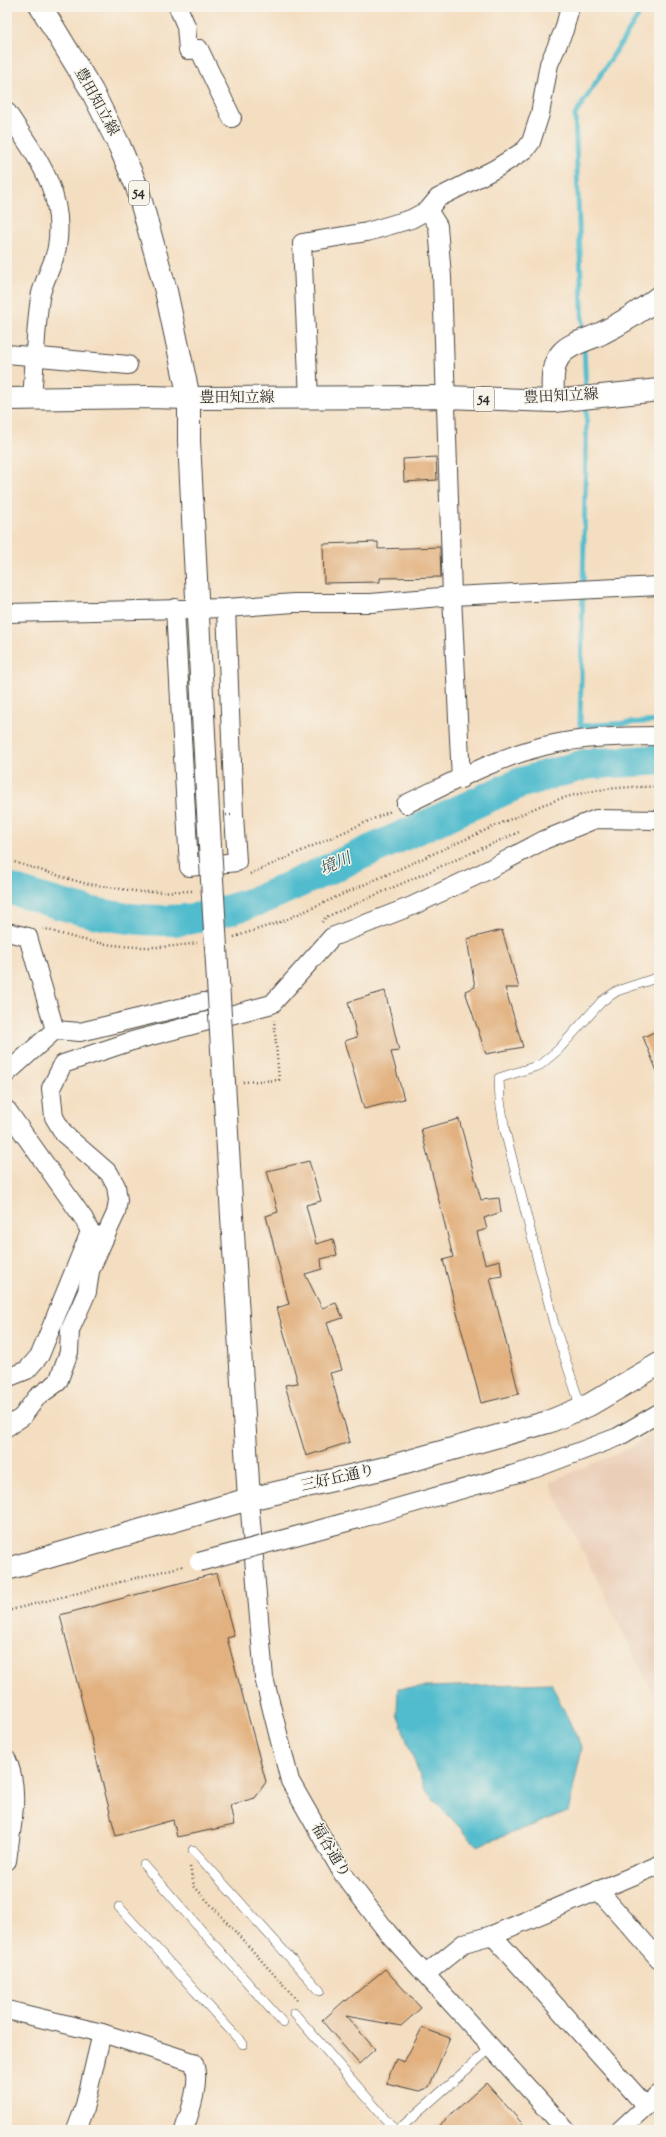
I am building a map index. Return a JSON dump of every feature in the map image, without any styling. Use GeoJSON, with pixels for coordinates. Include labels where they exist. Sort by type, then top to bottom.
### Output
{"type":"FeatureCollection","features":[{"type":"Feature","properties":{"kind":"street","name":"豊田知立線"},"geometry":{"type":"LineString","coordinates":[[41,7],[92,92],[119,145],[137,187],[166,291],[189,398],[445,397],[553,401],[659,390]]}},
{"type":"Feature","properties":{"kind":"street"},"geometry":{"type":"LineString","coordinates":[[178,7],[186,26],[188,50],[199,49],[232,118]]}},
{"type":"Feature","properties":{"kind":"street"},"geometry":{"type":"LineString","coordinates":[[309,398],[302,243],[366,232],[411,219],[428,210],[438,198],[495,170],[525,150],[531,142],[540,114],[549,64],[564,30],[570,7]]}},
{"type":"Feature","properties":{"kind":"street"},"geometry":{"type":"LineString","coordinates":[[7,112],[48,178],[57,202],[60,225],[57,248],[40,297],[32,398]]}},
{"type":"Feature","properties":{"kind":"street"},"geometry":{"type":"LineString","coordinates":[[428,210],[438,226],[442,277],[452,596],[461,779]]}},
{"type":"Feature","properties":{"kind":"street"},"geometry":{"type":"LineString","coordinates":[[553,401],[552,376],[561,354],[569,347],[601,334],[634,315],[659,297]]}},
{"type":"Feature","properties":{"kind":"street"},"geometry":{"type":"LineString","coordinates":[[7,354],[36,358],[128,365]]}},
{"type":"Feature","properties":{"kind":"street"},"geometry":{"type":"LineString","coordinates":[[7,399],[189,398],[189,441],[199,608],[208,812],[249,1499]]}},
{"type":"Feature","properties":{"kind":"street"},"geometry":{"type":"LineString","coordinates":[[7,613],[226,608],[294,603],[371,603],[452,596],[659,586]]}},
{"type":"Feature","properties":{"kind":"street"},"geometry":{"type":"LineString","coordinates":[[174,608],[189,867],[238,862],[234,815],[226,608]]}},
{"type":"Feature","properties":{"kind":"street"},"geometry":{"type":"LineString","coordinates":[[406,804],[500,761],[557,744],[596,737],[659,736]]}},
{"type":"Feature","properties":{"kind":"street"},"geometry":{"type":"LineString","coordinates":[[7,1378],[27,1370],[40,1355],[97,1235],[116,1213],[118,1200],[116,1186],[109,1173],[64,1134],[54,1116],[51,1088],[63,1064],[132,1041],[272,1004],[332,937],[412,906],[484,872],[544,840],[590,821],[596,819],[659,820]]}},
{"type":"Feature","properties":{"kind":"street"},"geometry":{"type":"LineString","coordinates":[[7,932],[28,937],[55,1030]]}},
{"type":"Feature","properties":{"kind":"street"},"geometry":{"type":"LineString","coordinates":[[7,1073],[55,1030],[80,1032],[204,1002]]}},
{"type":"Feature","properties":{"kind":"street"},"geometry":{"type":"LineString","coordinates":[[7,1110],[97,1235],[87,1292],[70,1330],[69,1352],[58,1382],[37,1397],[22,1417],[7,1427]]}},
{"type":"Feature","properties":{"kind":"street","name":"三好丘通り"},"geometry":{"type":"LineString","coordinates":[[7,1569],[249,1499],[381,1469],[503,1436],[548,1422],[581,1408],[629,1383],[659,1364]]}},
{"type":"Feature","properties":{"kind":"street"},"geometry":{"type":"LineString","coordinates":[[199,1562],[358,1519],[536,1468],[618,1437],[659,1413]]}},
{"type":"Feature","properties":{"kind":"street","name":"福谷通り"},"geometry":{"type":"LineString","coordinates":[[249,1499],[264,1678],[290,1782],[343,1874],[388,1933],[566,2130]]}},
{"type":"Feature","properties":{"kind":"street"},"geometry":{"type":"LineString","coordinates":[[7,1760],[14,1783],[7,1860]]}},
{"type":"Feature","properties":{"kind":"street"},"geometry":{"type":"LineString","coordinates":[[426,1974],[464,1943],[492,1935],[659,1865]]}},
{"type":"Feature","properties":{"kind":"street"},"geometry":{"type":"LineString","coordinates":[[598,1890],[659,1959]]}},
{"type":"Feature","properties":{"kind":"street"},"geometry":{"type":"LineString","coordinates":[[492,1935],[646,2106]]}},
{"type":"Feature","properties":{"kind":"street"},"geometry":{"type":"LineString","coordinates":[[7,2010],[102,2033],[193,2062],[197,2069],[190,2114],[184,2130]]}},
{"type":"Feature","properties":{"kind":"street"},"geometry":{"type":"LineString","coordinates":[[76,2130],[84,2108],[102,2033]]}},
{"type":"Feature","properties":{"kind":"street"},"geometry":{"type":"LineString","coordinates":[[620,2130],[659,2094]]}},
{"type":"Feature","properties":{"kind":"lane"},"geometry":{"type":"LineString","coordinates":[[581,1408],[554,1324],[507,1139],[500,1100],[499,1078],[540,1065],[558,1050],[602,1001],[617,991],[659,977]]}},
{"type":"Feature","properties":{"kind":"lane"},"geometry":{"type":"LineString","coordinates":[[194,1850],[320,1991]]}},
{"type":"Feature","properties":{"kind":"lane"},"geometry":{"type":"LineString","coordinates":[[144,1865],[283,2023]]}},
{"type":"Feature","properties":{"kind":"lane"},"geometry":{"type":"LineString","coordinates":[[119,1907],[243,2044]]}},
{"type":"Feature","properties":{"kind":"lane"},"geometry":{"type":"LineString","coordinates":[[294,2013],[396,2130],[492,2047]]}},
{"type":"Feature","properties":{"kind":"path"},"geometry":{"type":"LineString","coordinates":[[229,938],[283,920],[535,808],[569,795],[622,786],[659,787]]}},
{"type":"Feature","properties":{"kind":"path"},"geometry":{"type":"LineString","coordinates":[[36,926],[63,935],[128,948],[176,947],[199,943]]}},
{"type":"Feature","properties":{"kind":"path"},"geometry":{"type":"LineString","coordinates":[[224,1083],[279,1080],[277,1045]]}},
{"type":"Feature","properties":{"kind":"path"},"geometry":{"type":"LineString","coordinates":[[7,1611],[199,1562]]}},
{"type":"Feature","properties":{"kind":"path"},"geometry":{"type":"LineString","coordinates":[[190,1864],[194,1886],[300,2004]]}},
{"type":"Feature","properties":{"kind":"shaded area"},"geometry":{"type":"Polygon","coordinates":[[[659,1428],[659,1706],[549,1482],[630,1448],[659,1428]]]}},
{"type":"Feature","properties":{"kind":"water"},"geometry":{"type":"Polygon","coordinates":[[[551,1683],[582,1748],[568,1812],[477,1846],[425,1790],[397,1714],[398,1688],[551,1683]]]}},
{"type":"Feature","properties":{"kind":"building"},"geometry":{"type":"Polygon","coordinates":[[[436,457],[437,480],[404,482],[403,459],[436,457]]]}},
{"type":"Feature","properties":{"kind":"building"},"geometry":{"type":"Polygon","coordinates":[[[378,542],[378,549],[440,547],[441,577],[380,578],[380,582],[324,583],[323,544],[378,542]]]}},
{"type":"Feature","properties":{"kind":"building"},"geometry":{"type":"Polygon","coordinates":[[[502,930],[519,988],[505,988],[523,1047],[486,1054],[465,991],[475,987],[467,939],[502,930]]]}},
{"type":"Feature","properties":{"kind":"building"},"geometry":{"type":"Polygon","coordinates":[[[385,991],[399,1051],[391,1052],[404,1099],[364,1109],[345,1041],[357,1037],[348,1002],[385,991]]]}},
{"type":"Feature","properties":{"kind":"building"},"geometry":{"type":"Polygon","coordinates":[[[659,1030],[659,1076],[643,1037],[659,1030]]]}},
{"type":"Feature","properties":{"kind":"building"},"geometry":{"type":"Polygon","coordinates":[[[459,1119],[481,1200],[499,1198],[501,1212],[484,1218],[487,1229],[477,1232],[485,1264],[500,1260],[502,1276],[490,1278],[519,1394],[481,1403],[443,1260],[453,1257],[421,1129],[459,1119]]]}},
{"type":"Feature","properties":{"kind":"building"},"geometry":{"type":"Polygon","coordinates":[[[309,1161],[321,1201],[306,1205],[316,1244],[333,1239],[337,1255],[321,1259],[322,1269],[305,1274],[322,1308],[336,1303],[343,1318],[327,1323],[342,1370],[330,1373],[350,1442],[306,1456],[285,1385],[298,1383],[277,1308],[289,1304],[266,1216],[278,1212],[267,1171],[309,1161]]]}},
{"type":"Feature","properties":{"kind":"building"},"geometry":{"type":"Polygon","coordinates":[[[217,1573],[234,1636],[227,1638],[266,1782],[255,1798],[230,1805],[234,1825],[177,1837],[173,1820],[116,1836],[60,1615],[217,1573]]]}},
{"type":"Feature","properties":{"kind":"building"},"geometry":{"type":"Polygon","coordinates":[[[385,1969],[421,2008],[401,2026],[346,2016],[375,2049],[359,2064],[322,2021],[345,2000],[346,2001],[385,1969]]]}},
{"type":"Feature","properties":{"kind":"building"},"geometry":{"type":"Polygon","coordinates":[[[422,2028],[450,2038],[429,2087],[419,2091],[386,2083],[396,2059],[404,2062],[422,2028]]]}},
{"type":"Feature","properties":{"kind":"building"},"geometry":{"type":"Polygon","coordinates":[[[486,2083],[528,2130],[434,2130],[486,2083]]]}},
{"type":"Feature","properties":{"kind":"waterway"},"geometry":{"type":"LineString","coordinates":[[583,334],[575,115],[644,7]]}},
{"type":"Feature","properties":{"kind":"waterway"},"geometry":{"type":"LineString","coordinates":[[584,346],[586,392]]}},
{"type":"Feature","properties":{"kind":"waterway"},"geometry":{"type":"LineString","coordinates":[[587,402],[580,726],[659,721]]}},
{"type":"Feature","properties":{"kind":"waterway","name":"境川"},"geometry":{"type":"LineString","coordinates":[[7,888],[74,908],[120,917],[143,920],[199,918],[260,900],[520,783],[587,764],[659,760]]}}]}
